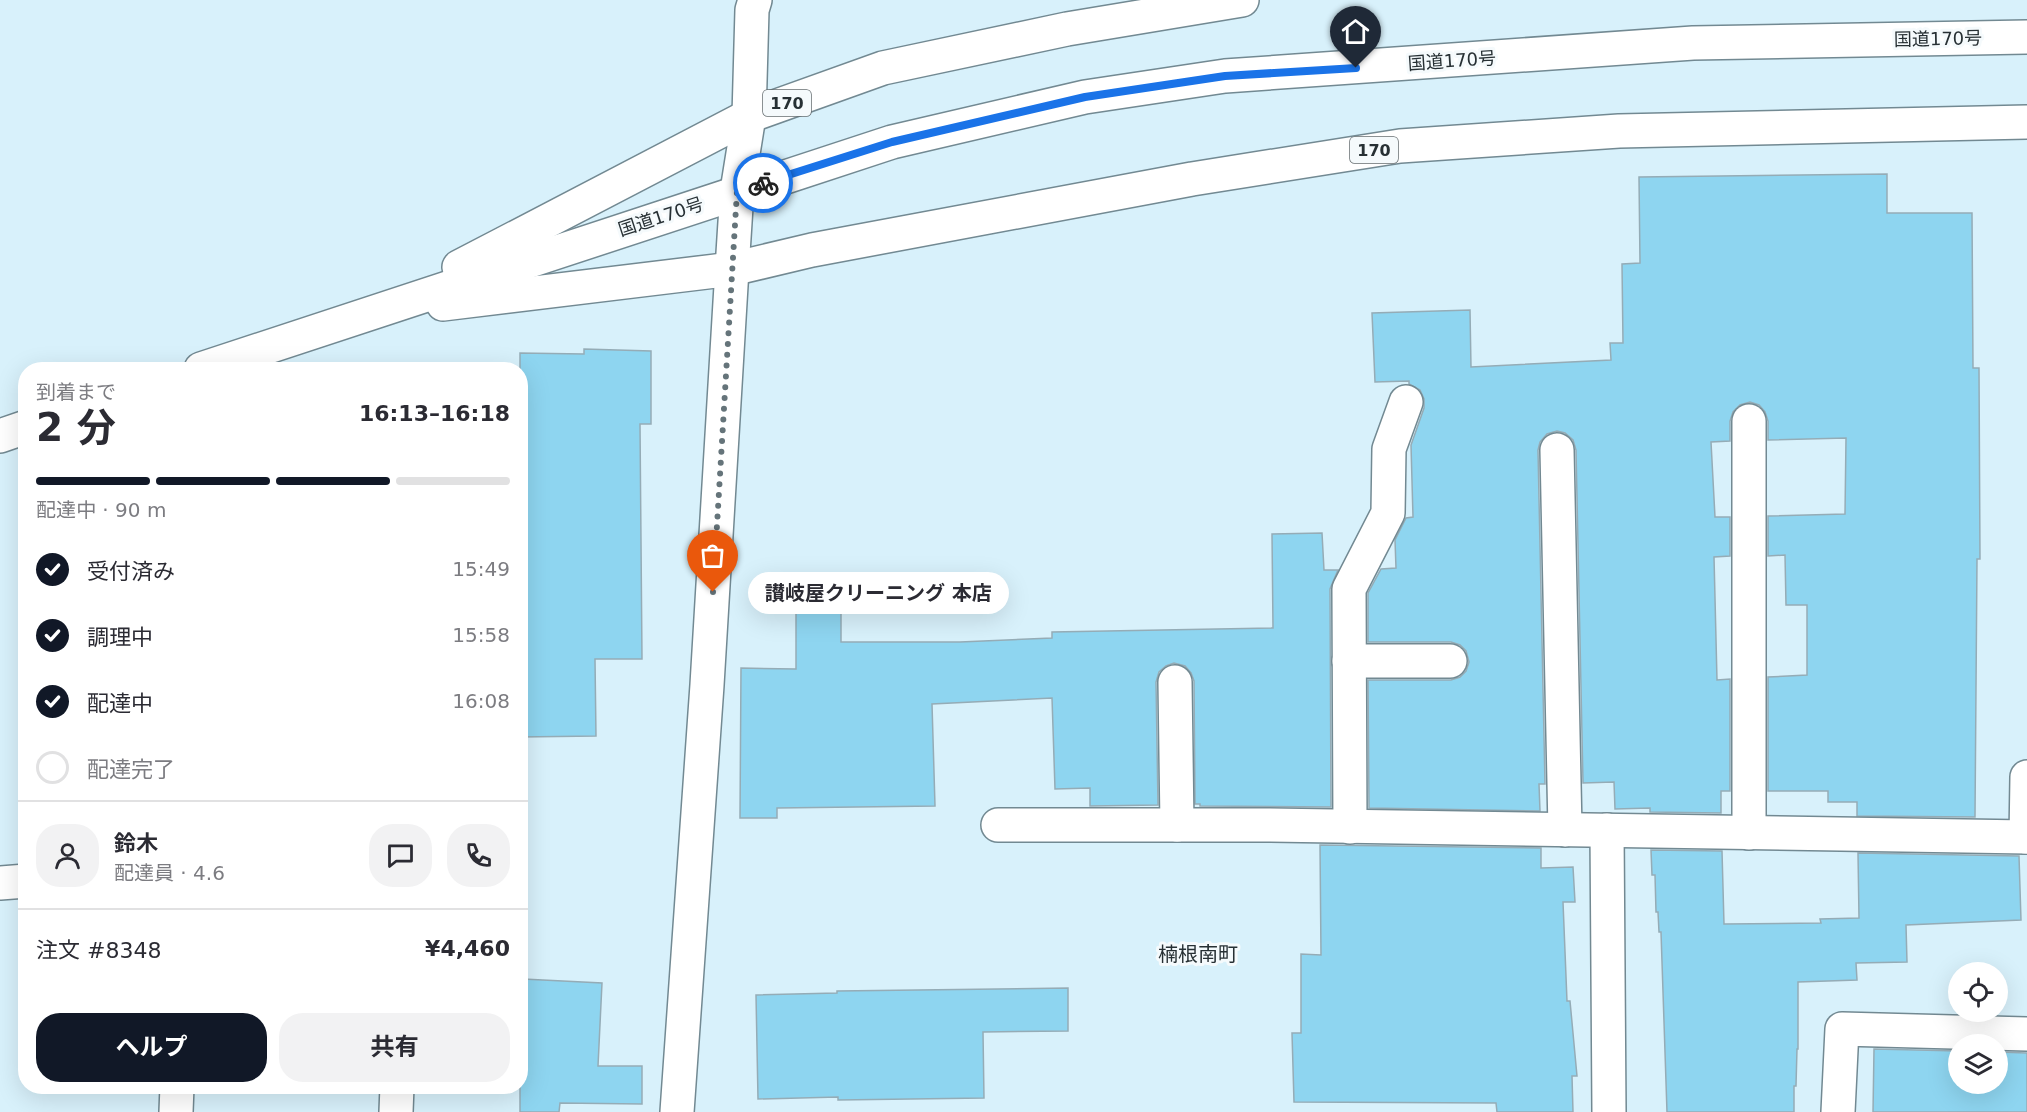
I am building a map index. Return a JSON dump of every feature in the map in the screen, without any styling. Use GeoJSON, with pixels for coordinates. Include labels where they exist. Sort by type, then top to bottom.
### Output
{"type":"FeatureCollection","features":[{"type":"Feature","properties":{"kind":"main road"},"geometry":{"type":"LineString","coordinates":[[677,1112],[707,685],[737,191],[749,116],[754,0]]}},
{"type":"Feature","properties":{"kind":"main road","name":"170"},"geometry":{"type":"LineString","coordinates":[[370,313],[749,116],[883,68],[1067,29],[1242,0]]}},
{"type":"Feature","properties":{"kind":"main road","name":"国道170号"},"geometry":{"type":"LineString","coordinates":[[222,362],[737,191],[903,139],[1085,97],[1225,76],[1693,43],[2027,37]]}},
{"type":"Feature","properties":{"kind":"main road","name":"170"},"geometry":{"type":"LineString","coordinates":[[370,313],[732,268],[812,250],[1192,179],[1400,146],[1619,131],[2027,122]]}},
{"type":"Feature","properties":{"kind":"main road"},"geometry":{"type":"LineString","coordinates":[[1350,827],[1349,589],[1388,513],[1389,449],[1406,402]]}},
{"type":"Feature","properties":{"kind":"main road"},"geometry":{"type":"LineString","coordinates":[[1749,421],[1749,833]]}},
{"type":"Feature","properties":{"kind":"main road"},"geometry":{"type":"LineString","coordinates":[[1557,450],[1565,830]]}},
{"type":"Feature","properties":{"kind":"main road"},"geometry":{"type":"LineString","coordinates":[[1349,661],[1450,661]]}},
{"type":"Feature","properties":{"kind":"main road"},"geometry":{"type":"LineString","coordinates":[[1175,682],[1177,825]]}},
{"type":"Feature","properties":{"kind":"main road"},"geometry":{"type":"LineString","coordinates":[[998,825],[1350,827],[2027,837],[2027,777]]}},
{"type":"Feature","properties":{"kind":"main road"},"geometry":{"type":"LineString","coordinates":[[1607,830],[1609,1112]]}},
{"type":"Feature","properties":{"kind":"main road"},"geometry":{"type":"LineString","coordinates":[[0,883],[18,882]]}},
{"type":"Feature","properties":{"kind":"main road"},"geometry":{"type":"LineString","coordinates":[[1838,1112],[1842,1029],[2027,1034]]}},
{"type":"Feature","properties":{"kind":"main road"},"geometry":{"type":"LineString","coordinates":[[176,1112],[177,1094]]}},
{"type":"Feature","properties":{"kind":"main road"},"geometry":{"type":"LineString","coordinates":[[396,1112],[397,1094]]}},
{"type":"Feature","properties":{"kind":"building"},"geometry":{"type":"Polygon","coordinates":[[[1887,174],[1887,213],[1972,213],[1973,368],[1979,368],[1980,559],[1977,559],[1975,817],[1857,816],[1857,802],[1828,802],[1828,791],[1768,791],[1768,677],[1807,675],[1807,605],[1786,605],[1785,555],[1768,556],[1768,516],[1845,514],[1846,438],[1768,440],[1768,421],[1765,412],[1759,405],[1750,402],[1740,405],[1733,412],[1730,421],[1730,441],[1711,442],[1715,517],[1730,517],[1730,556],[1714,557],[1717,680],[1730,679],[1730,791],[1721,791],[1721,813],[1650,812],[1650,808],[1615,809],[1614,782],[1583,783],[1576,450],[1573,440],[1565,433],[1557,431],[1547,434],[1540,442],[1538,450],[1545,784],[1539,784],[1540,811],[1369,808],[1368,680],[1451,680],[1460,677],[1466,671],[1469,662],[1466,651],[1460,645],[1451,642],[1368,642],[1368,593],[1381,569],[1396,568],[1395,540],[1406,518],[1413,517],[1411,445],[1424,408],[1424,399],[1420,390],[1409,384],[1409,381],[1375,382],[1372,313],[1470,310],[1471,367],[1611,360],[1610,343],[1623,343],[1622,264],[1640,263],[1639,177],[1887,174]]]}},
{"type":"Feature","properties":{"kind":"building"},"geometry":{"type":"Polygon","coordinates":[[[584,349],[651,351],[651,424],[640,424],[642,659],[595,659],[596,736],[528,737],[528,362],[520,362],[520,353],[584,354],[584,349]]]}},
{"type":"Feature","properties":{"kind":"building"},"geometry":{"type":"Polygon","coordinates":[[[1322,533],[1324,570],[1338,570],[1330,589],[1331,807],[1200,806],[1200,804],[1195,804],[1194,681],[1185,666],[1174,663],[1159,672],[1156,682],[1158,805],[1090,806],[1090,788],[1055,789],[1052,698],[932,704],[935,806],[777,808],[777,818],[740,818],[741,668],[796,669],[796,605],[841,606],[841,642],[960,642],[1052,638],[1052,632],[1273,628],[1272,534],[1322,533]]]}},
{"type":"Feature","properties":{"kind":"building"},"geometry":{"type":"Polygon","coordinates":[[[1320,845],[1541,848],[1541,868],[1573,867],[1575,902],[1563,902],[1567,1001],[1570,1001],[1577,1076],[1572,1076],[1573,1112],[1497,1112],[1496,1103],[1294,1102],[1292,1033],[1301,1033],[1301,954],[1321,955],[1320,845]]]}},
{"type":"Feature","properties":{"kind":"building"},"geometry":{"type":"Polygon","coordinates":[[[1651,850],[1722,851],[1724,924],[1821,923],[1820,919],[1859,918],[1858,853],[2019,856],[2021,920],[1906,925],[1907,962],[1856,963],[1857,980],[1798,982],[1798,1049],[1794,1112],[1667,1112],[1661,932],[1659,932],[1658,912],[1656,912],[1655,875],[1652,875],[1651,850]]]}},
{"type":"Feature","properties":{"kind":"building"},"geometry":{"type":"Polygon","coordinates":[[[528,979],[602,983],[598,1066],[642,1066],[642,1104],[560,1103],[559,1112],[520,1112],[520,1094],[528,1094],[528,979]]]}},
{"type":"Feature","properties":{"kind":"building"},"geometry":{"type":"Polygon","coordinates":[[[1068,988],[1068,1031],[983,1032],[984,1098],[758,1099],[756,995],[837,993],[837,991],[1068,988]]]}},
{"type":"Feature","properties":{"kind":"building"},"geometry":{"type":"Polygon","coordinates":[[[1874,1049],[1948,1051],[1948,1094],[2008,1094],[2008,1052],[2027,1053],[2027,1112],[1873,1112],[1874,1049]]]}},
{"type":"Feature","properties":{"kind":"way so far"},"geometry":{"type":"LineString","coordinates":[[713,592],[737,191],[763,183]]}},
{"type":"Feature","properties":{"kind":"place","name":"讃岐屋クリーニング 本店"},"geometry":{"type":"Point","coordinates":[713,592]}},
{"type":"Feature","properties":{"kind":"district","name":"楠根南町"},"geometry":{"type":"Point","coordinates":[1198,954]}},
{"type":"Feature","properties":{"kind":"route"},"geometry":{"type":"LineString","coordinates":[[763,183],[892,142],[1085,97],[1225,76],[1356,68]]}}]}
